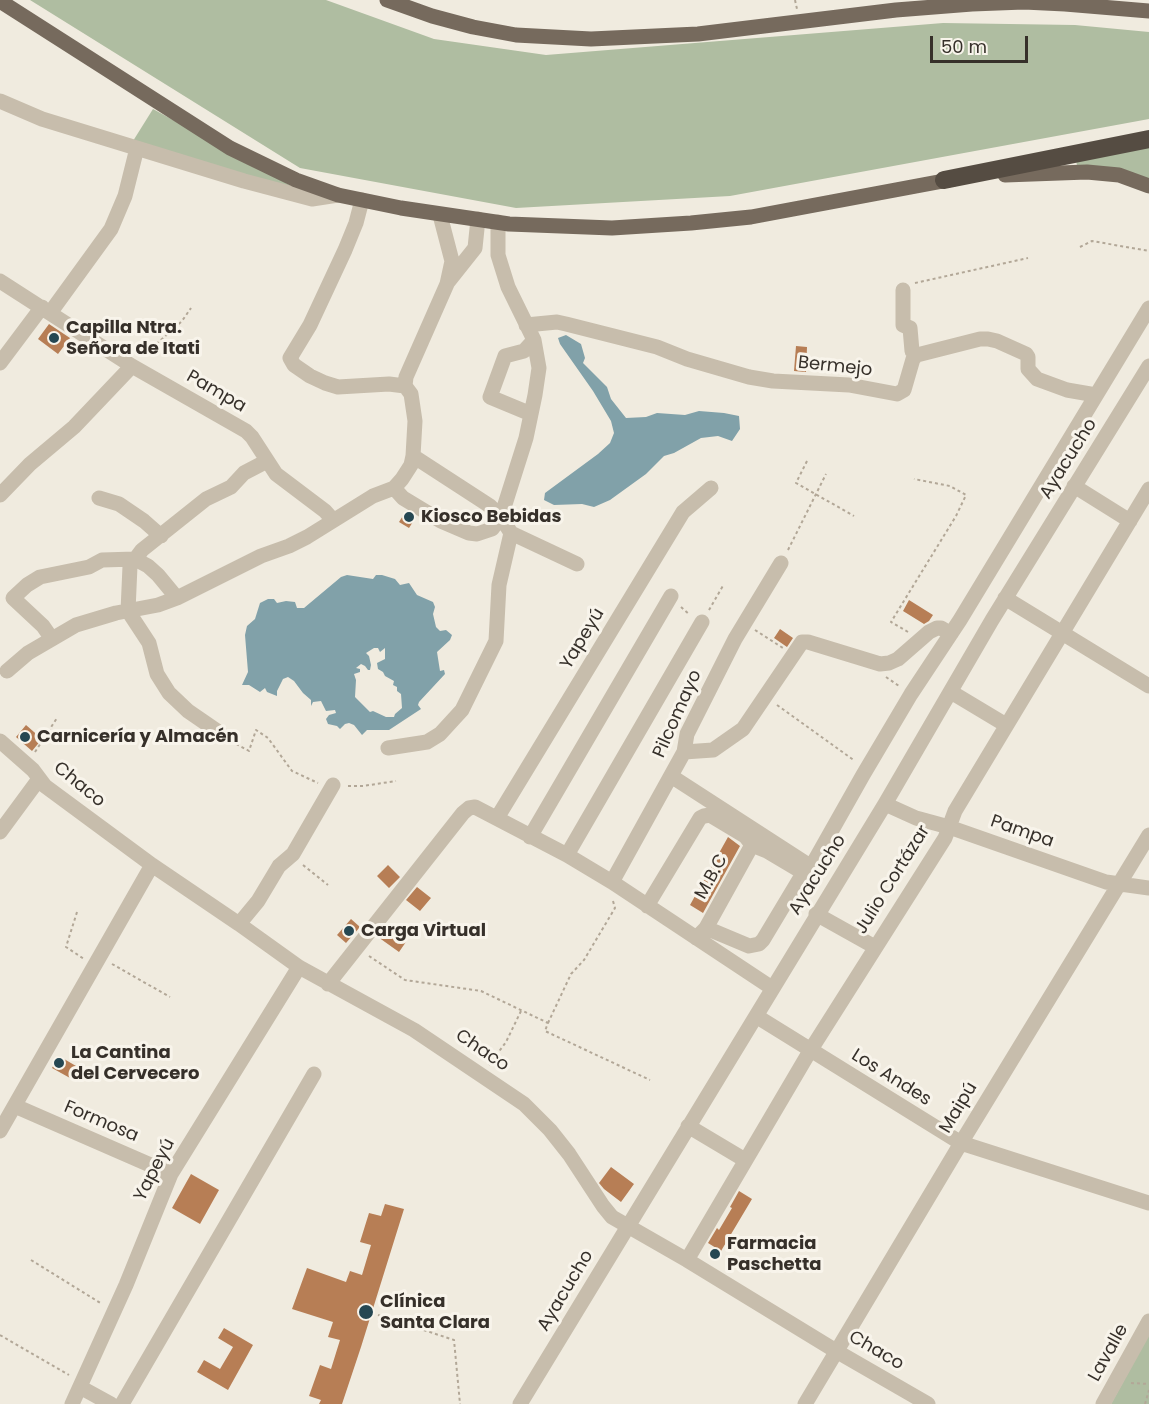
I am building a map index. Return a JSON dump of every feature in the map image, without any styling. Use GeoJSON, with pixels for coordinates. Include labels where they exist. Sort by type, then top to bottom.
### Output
{"type":"FeatureCollection","features":[{"type":"Feature","properties":{"kind":"highway"},"geometry":{"type":"LineString","coordinates":[[944,180],[1149,139]]}},
{"type":"Feature","properties":{"kind":"main road"},"geometry":{"type":"LineString","coordinates":[[387,0],[473,27],[516,35],[591,39],[698,34],[896,10],[972,4],[1024,2],[1149,11]]}},
{"type":"Feature","properties":{"kind":"main road"},"geometry":{"type":"LineString","coordinates":[[0,1],[230,148],[296,180],[338,195],[440,214],[549,227],[612,228],[721,221],[944,180],[1029,173],[1087,172],[1119,175],[1149,186]]}},
{"type":"Feature","properties":{"kind":"street"},"geometry":{"type":"LineString","coordinates":[[0,101],[42,119],[244,182],[312,199],[338,195]]}},
{"type":"Feature","properties":{"kind":"street"},"geometry":{"type":"LineString","coordinates":[[0,363],[111,229],[125,196],[137,148]]}},
{"type":"Feature","properties":{"kind":"street"},"geometry":{"type":"LineString","coordinates":[[362,200],[345,250],[310,325],[290,358],[294,365],[310,376],[338,387],[389,384],[405,386]]}},
{"type":"Feature","properties":{"kind":"street"},"geometry":{"type":"LineString","coordinates":[[7,671],[28,653],[76,625],[97,618],[158,605],[177,598],[261,556],[298,542],[374,496],[394,488],[411,465],[413,456],[414,408],[411,394],[405,386],[406,377],[447,284],[452,261],[440,214]]}},
{"type":"Feature","properties":{"kind":"street"},"geometry":{"type":"LineString","coordinates":[[447,284],[475,248],[477,219]]}},
{"type":"Feature","properties":{"kind":"street"},"geometry":{"type":"LineString","coordinates":[[394,488],[403,498],[441,521],[469,533],[477,534],[492,529],[501,517],[531,414],[538,368],[534,340],[508,286],[498,255],[498,222]]}},
{"type":"Feature","properties":{"kind":"street","name":"Pampa"},"geometry":{"type":"LineString","coordinates":[[0,281],[132,366],[246,431],[252,436],[276,474],[325,511],[333,520]]}},
{"type":"Feature","properties":{"kind":"street"},"geometry":{"type":"LineString","coordinates":[[903,290],[903,325],[910,328],[912,351],[917,355],[980,339],[997,341],[1026,354],[1028,369],[1037,379],[1067,390],[1096,395]]}},
{"type":"Feature","properties":{"kind":"street","name":"Ayacucho"},"geometry":{"type":"LineString","coordinates":[[701,933],[749,946],[759,944],[815,860],[911,694],[960,620],[1149,308]]}},
{"type":"Feature","properties":{"kind":"street","name":"Bermejo"},"geometry":{"type":"LineString","coordinates":[[526,325],[566,324],[657,347],[687,359],[749,377],[773,381],[849,385],[897,394],[904,390],[913,359],[917,355]]}},
{"type":"Feature","properties":{"kind":"street"},"geometry":{"type":"LineString","coordinates":[[531,414],[490,397],[505,356],[524,351],[534,340]]}},
{"type":"Feature","properties":{"kind":"street"},"geometry":{"type":"LineString","coordinates":[[0,495],[30,464],[74,427],[132,366]]}},
{"type":"Feature","properties":{"kind":"street","name":"Ayacucho"},"geometry":{"type":"LineString","coordinates":[[520,1404],[885,804],[1005,598],[1074,486],[1147,375]]}},
{"type":"Feature","properties":{"kind":"street"},"geometry":{"type":"LineString","coordinates":[[413,456],[490,506],[501,517],[511,533],[577,564]]}},
{"type":"Feature","properties":{"kind":"street"},"geometry":{"type":"LineString","coordinates":[[220,732],[188,711],[169,693],[157,674],[148,644],[128,611],[130,566],[161,536],[206,499],[231,487],[244,473],[267,461]]}},
{"type":"Feature","properties":{"kind":"street"},"geometry":{"type":"LineString","coordinates":[[1074,486],[1130,521]]}},
{"type":"Feature","properties":{"kind":"street","name":"Yapeyú"},"geometry":{"type":"LineString","coordinates":[[497,818],[683,512],[711,488]]}},
{"type":"Feature","properties":{"kind":"street","name":"Julio Cortázar"},"geometry":{"type":"LineString","coordinates":[[687,1260],[810,1051],[945,838],[955,811],[1149,489]]}},
{"type":"Feature","properties":{"kind":"street"},"geometry":{"type":"LineString","coordinates":[[99,498],[119,504],[161,536]]}},
{"type":"Feature","properties":{"kind":"street"},"geometry":{"type":"LineString","coordinates":[[388,748],[427,742],[440,734],[462,710],[496,641],[499,585],[511,533]]}},
{"type":"Feature","properties":{"kind":"street"},"geometry":{"type":"LineString","coordinates":[[52,639],[43,626],[13,598],[40,577],[89,567],[102,560],[135,559],[158,575],[177,598]]}},
{"type":"Feature","properties":{"kind":"street","name":"Pilcomayo"},"geometry":{"type":"LineString","coordinates":[[614,885],[684,752],[687,734],[735,639],[781,563]]}},
{"type":"Feature","properties":{"kind":"street"},"geometry":{"type":"LineString","coordinates":[[530,837],[671,596]]}},
{"type":"Feature","properties":{"kind":"street"},"geometry":{"type":"LineString","coordinates":[[1005,598],[1149,686]]}},
{"type":"Feature","properties":{"kind":"street"},"geometry":{"type":"LineString","coordinates":[[960,620],[992,620]]}},
{"type":"Feature","properties":{"kind":"street"},"geometry":{"type":"LineString","coordinates":[[567,855],[702,622]]}},
{"type":"Feature","properties":{"kind":"street"},"geometry":{"type":"LineString","coordinates":[[684,752],[713,750],[743,729],[802,642],[880,664],[898,659],[937,628],[951,634]]}},
{"type":"Feature","properties":{"kind":"street"},"geometry":{"type":"LineString","coordinates":[[951,692],[1006,725]]}},
{"type":"Feature","properties":{"kind":"street","name":"Chaco"},"geometry":{"type":"LineString","coordinates":[[0,741],[27,765],[45,786],[152,865],[299,967],[414,1030],[482,1075],[535,1114],[569,1154],[609,1214],[836,1352],[928,1404]]}},
{"type":"Feature","properties":{"kind":"street"},"geometry":{"type":"LineString","coordinates":[[671,776],[807,869]]}},
{"type":"Feature","properties":{"kind":"street"},"geometry":{"type":"LineString","coordinates":[[0,832],[39,779]]}},
{"type":"Feature","properties":{"kind":"street"},"geometry":{"type":"LineString","coordinates":[[239,924],[258,900],[279,866],[293,854],[333,785]]}},
{"type":"Feature","properties":{"kind":"street","name":"Pampa"},"geometry":{"type":"LineString","coordinates":[[885,804],[916,818],[949,827],[1106,882],[1149,888]]}},
{"type":"Feature","properties":{"kind":"street"},"geometry":{"type":"LineString","coordinates":[[328,984],[463,813],[475,807],[567,855],[647,906],[701,933],[772,988]]}},
{"type":"Feature","properties":{"kind":"street"},"geometry":{"type":"LineString","coordinates":[[647,906],[699,818],[704,816],[710,815],[745,836],[752,845],[807,869]]}},
{"type":"Feature","properties":{"kind":"street","name":"Maipú"},"geometry":{"type":"LineString","coordinates":[[805,1404],[1149,835]]}},
{"type":"Feature","properties":{"kind":"street","name":"M.B.C"},"geometry":{"type":"LineString","coordinates":[[701,933],[752,845]]}},
{"type":"Feature","properties":{"kind":"street"},"geometry":{"type":"LineString","coordinates":[[0,1131],[152,865]]}},
{"type":"Feature","properties":{"kind":"street"},"geometry":{"type":"LineString","coordinates":[[816,914],[874,947]]}},
{"type":"Feature","properties":{"kind":"street","name":"Yapeyú"},"geometry":{"type":"LineString","coordinates":[[72,1404],[114,1312],[171,1174],[299,967]]}},
{"type":"Feature","properties":{"kind":"street","name":"Los Andes"},"geometry":{"type":"LineString","coordinates":[[756,1016],[961,1143],[1149,1203]]}},
{"type":"Feature","properties":{"kind":"street"},"geometry":{"type":"LineString","coordinates":[[122,1404],[314,1074]]}},
{"type":"Feature","properties":{"kind":"street","name":"Formosa"},"geometry":{"type":"LineString","coordinates":[[15,1106],[171,1174]]}},
{"type":"Feature","properties":{"kind":"street"},"geometry":{"type":"LineString","coordinates":[[688,1126],[745,1160]]}},
{"type":"Feature","properties":{"kind":"street","name":"Lavalle"},"geometry":{"type":"LineString","coordinates":[[1103,1404],[1149,1321]]}},
{"type":"Feature","properties":{"kind":"street"},"geometry":{"type":"LineString","coordinates":[[81,1385],[111,1404]]}},
{"type":"Feature","properties":{"kind":"path"},"geometry":{"type":"LineString","coordinates":[[1080,247],[1092,241],[1149,251]]}},
{"type":"Feature","properties":{"kind":"path"},"geometry":{"type":"LineString","coordinates":[[903,290],[905,285],[1028,258]]}},
{"type":"Feature","properties":{"kind":"path"},"geometry":{"type":"LineString","coordinates":[[132,366],[182,321],[191,308]]}},
{"type":"Feature","properties":{"kind":"path"},"geometry":{"type":"LineString","coordinates":[[807,461],[796,483],[854,516]]}},
{"type":"Feature","properties":{"kind":"path"},"geometry":{"type":"LineString","coordinates":[[781,563],[826,474]]}},
{"type":"Feature","properties":{"kind":"path"},"geometry":{"type":"LineString","coordinates":[[914,479],[950,486],[966,495],[956,516],[891,622],[921,639]]}},
{"type":"Feature","properties":{"kind":"path"},"geometry":{"type":"LineString","coordinates":[[671,596],[683,611],[702,622],[724,584]]}},
{"type":"Feature","properties":{"kind":"path"},"geometry":{"type":"LineString","coordinates":[[745,623],[793,654]]}},
{"type":"Feature","properties":{"kind":"path"},"geometry":{"type":"LineString","coordinates":[[880,664],[886,678],[911,694]]}},
{"type":"Feature","properties":{"kind":"path"},"geometry":{"type":"LineString","coordinates":[[765,696],[866,769]]}},
{"type":"Feature","properties":{"kind":"path"},"geometry":{"type":"LineString","coordinates":[[27,765],[57,718]]}},
{"type":"Feature","properties":{"kind":"path"},"geometry":{"type":"LineString","coordinates":[[220,732],[222,736],[249,751],[256,730],[268,738],[292,771],[315,782],[363,786],[396,781]]}},
{"type":"Feature","properties":{"kind":"path"},"geometry":{"type":"LineString","coordinates":[[293,854],[328,885]]}},
{"type":"Feature","properties":{"kind":"path"},"geometry":{"type":"LineString","coordinates":[[614,885],[615,908],[584,960],[571,974],[545,1031],[650,1080]]}},
{"type":"Feature","properties":{"kind":"path"},"geometry":{"type":"LineString","coordinates":[[77,912],[66,947],[170,997]]}},
{"type":"Feature","properties":{"kind":"path"},"geometry":{"type":"LineString","coordinates":[[356,947],[405,980],[482,991],[548,1023]]}},
{"type":"Feature","properties":{"kind":"path"},"geometry":{"type":"LineString","coordinates":[[482,1075],[506,1042],[521,1011]]}},
{"type":"Feature","properties":{"kind":"path"},"geometry":{"type":"LineString","coordinates":[[31,1260],[114,1312]]}},
{"type":"Feature","properties":{"kind":"path"},"geometry":{"type":"LineString","coordinates":[[378,1315],[454,1340],[460,1404]]}},
{"type":"Feature","properties":{"kind":"path"},"geometry":{"type":"LineString","coordinates":[[0,1335],[81,1385]]}},
{"type":"Feature","properties":{"kind":"path"},"geometry":{"type":"LineString","coordinates":[[1145,1404],[1149,1390]]}},
{"type":"Feature","properties":{"kind":"green space"},"geometry":{"type":"Polygon","coordinates":[[[30,0],[326,0],[434,39],[546,55],[943,23],[1075,25],[1149,32],[1149,119],[730,196],[516,208],[300,168],[30,0]]]}},
{"type":"Feature","properties":{"kind":"green space"},"geometry":{"type":"Polygon","coordinates":[[[153,109],[266,171],[301,192],[133,141],[153,109]]]}},
{"type":"Feature","properties":{"kind":"green space"},"geometry":{"type":"Polygon","coordinates":[[[1149,145],[1149,179],[1077,166],[1076,159],[1149,145]]]}},
{"type":"Feature","properties":{"kind":"green space"},"geometry":{"type":"Polygon","coordinates":[[[1149,1334],[1149,1404],[1111,1404],[1149,1334]]]}},
{"type":"Feature","properties":{"kind":"water"},"geometry":{"type":"Polygon","coordinates":[[[566,335],[581,344],[585,358],[583,363],[607,387],[611,399],[626,418],[646,417],[657,413],[685,415],[699,411],[724,413],[739,416],[740,429],[732,441],[718,436],[701,438],[664,456],[646,474],[610,500],[594,507],[582,504],[554,505],[544,500],[545,493],[610,443],[614,433],[611,421],[593,391],[560,344],[558,338],[566,335]]]}},
{"type":"Feature","properties":{"kind":"water"},"geometry":{"type":"Polygon","coordinates":[[[347,575],[373,579],[376,575],[382,575],[395,579],[400,585],[409,583],[417,595],[433,602],[436,627],[452,635],[450,640],[437,652],[440,671],[444,670],[445,674],[419,702],[421,709],[389,730],[367,730],[362,735],[354,725],[349,723],[340,729],[328,724],[326,719],[329,715],[336,713],[335,710],[326,711],[321,701],[313,702],[311,706],[311,700],[288,677],[283,679],[277,696],[267,692],[265,688],[260,692],[249,685],[242,685],[248,672],[245,635],[247,626],[255,619],[260,603],[274,599],[277,603],[295,602],[297,608],[304,608],[341,577],[347,575]],[[378,648],[366,653],[369,656],[370,670],[361,664],[356,668],[360,669],[360,672],[354,674],[355,697],[370,712],[394,717],[402,708],[401,694],[393,685],[394,681],[378,669],[377,663],[385,659],[385,648],[380,652],[378,648]]]}},
{"type":"Feature","properties":{"kind":"building","name":"Capilla Ntra. Señora de Itati"},"geometry":{"type":"Polygon","coordinates":[[[49,324],[70,338],[58,354],[38,339],[49,324]]]}},
{"type":"Feature","properties":{"kind":"building"},"geometry":{"type":"Polygon","coordinates":[[[796,346],[807,347],[806,372],[794,371],[796,346]]]}},
{"type":"Feature","properties":{"kind":"building","name":"Kiosco Bebidas"},"geometry":{"type":"Polygon","coordinates":[[[406,511],[416,517],[409,528],[399,522],[406,511]]]}},
{"type":"Feature","properties":{"kind":"building"},"geometry":{"type":"Polygon","coordinates":[[[909,600],[933,615],[929,621],[924,624],[903,611],[909,600]]]}},
{"type":"Feature","properties":{"kind":"building"},"geometry":{"type":"Polygon","coordinates":[[[780,629],[793,638],[787,647],[774,638],[780,629]]]}},
{"type":"Feature","properties":{"kind":"building"},"geometry":{"type":"Polygon","coordinates":[[[26,725],[42,739],[32,751],[16,737],[26,725]]]}},
{"type":"Feature","properties":{"kind":"building"},"geometry":{"type":"Polygon","coordinates":[[[728,837],[740,846],[703,913],[690,905],[728,837]]]}},
{"type":"Feature","properties":{"kind":"building"},"geometry":{"type":"Polygon","coordinates":[[[388,865],[400,877],[389,888],[377,876],[388,865]]]}},
{"type":"Feature","properties":{"kind":"building"},"geometry":{"type":"Polygon","coordinates":[[[417,887],[431,898],[420,911],[406,900],[417,887]]]}},
{"type":"Feature","properties":{"kind":"building","name":"Carga Virtual"},"geometry":{"type":"Polygon","coordinates":[[[351,919],[360,927],[346,943],[337,935],[351,919]]]}},
{"type":"Feature","properties":{"kind":"building"},"geometry":{"type":"Polygon","coordinates":[[[388,924],[408,939],[399,952],[378,937],[388,924]]]}},
{"type":"Feature","properties":{"kind":"building"},"geometry":{"type":"Polygon","coordinates":[[[59,1056],[76,1066],[70,1078],[52,1068],[59,1056]]]}},
{"type":"Feature","properties":{"kind":"building"},"geometry":{"type":"Polygon","coordinates":[[[611,1167],[634,1184],[621,1202],[599,1183],[611,1167]]]}},
{"type":"Feature","properties":{"kind":"building"},"geometry":{"type":"Polygon","coordinates":[[[191,1174],[219,1190],[200,1224],[172,1208],[191,1174]]]}},
{"type":"Feature","properties":{"kind":"building"},"geometry":{"type":"Polygon","coordinates":[[[739,1191],[752,1199],[721,1251],[708,1243],[717,1228],[719,1230],[739,1191]]]}},
{"type":"Feature","properties":{"kind":"building"},"geometry":{"type":"Polygon","coordinates":[[[385,1204],[404,1209],[361,1347],[342,1404],[319,1404],[321,1400],[309,1396],[320,1365],[331,1369],[340,1340],[328,1337],[333,1322],[292,1309],[307,1268],[346,1282],[350,1271],[362,1275],[371,1245],[360,1242],[369,1213],[381,1216],[385,1204]]]}},
{"type":"Feature","properties":{"kind":"building"},"geometry":{"type":"Polygon","coordinates":[[[224,1328],[253,1345],[228,1390],[197,1372],[204,1360],[220,1369],[233,1347],[218,1338],[224,1328]]]}},
{"type":"Feature","properties":{"kind":"place","name":"Capilla Ntra. Señora de Itati"},"geometry":{"type":"Point","coordinates":[54,338]}},
{"type":"Feature","properties":{"kind":"place","name":"Kiosco Bebidas"},"geometry":{"type":"Point","coordinates":[409,517]}},
{"type":"Feature","properties":{"kind":"place","name":"Carnicería y Almacén"},"geometry":{"type":"Point","coordinates":[25,737]}},
{"type":"Feature","properties":{"kind":"place","name":"Carga Virtual"},"geometry":{"type":"Point","coordinates":[349,931]}},
{"type":"Feature","properties":{"kind":"place","name":"La Cantina del Cervecero"},"geometry":{"type":"Point","coordinates":[59,1063]}},
{"type":"Feature","properties":{"kind":"place","name":"Farmacia Paschetta"},"geometry":{"type":"Point","coordinates":[715,1254]}},
{"type":"Feature","properties":{"kind":"place","name":"Clínica Santa Clara"},"geometry":{"type":"Point","coordinates":[366,1312]}}]}
